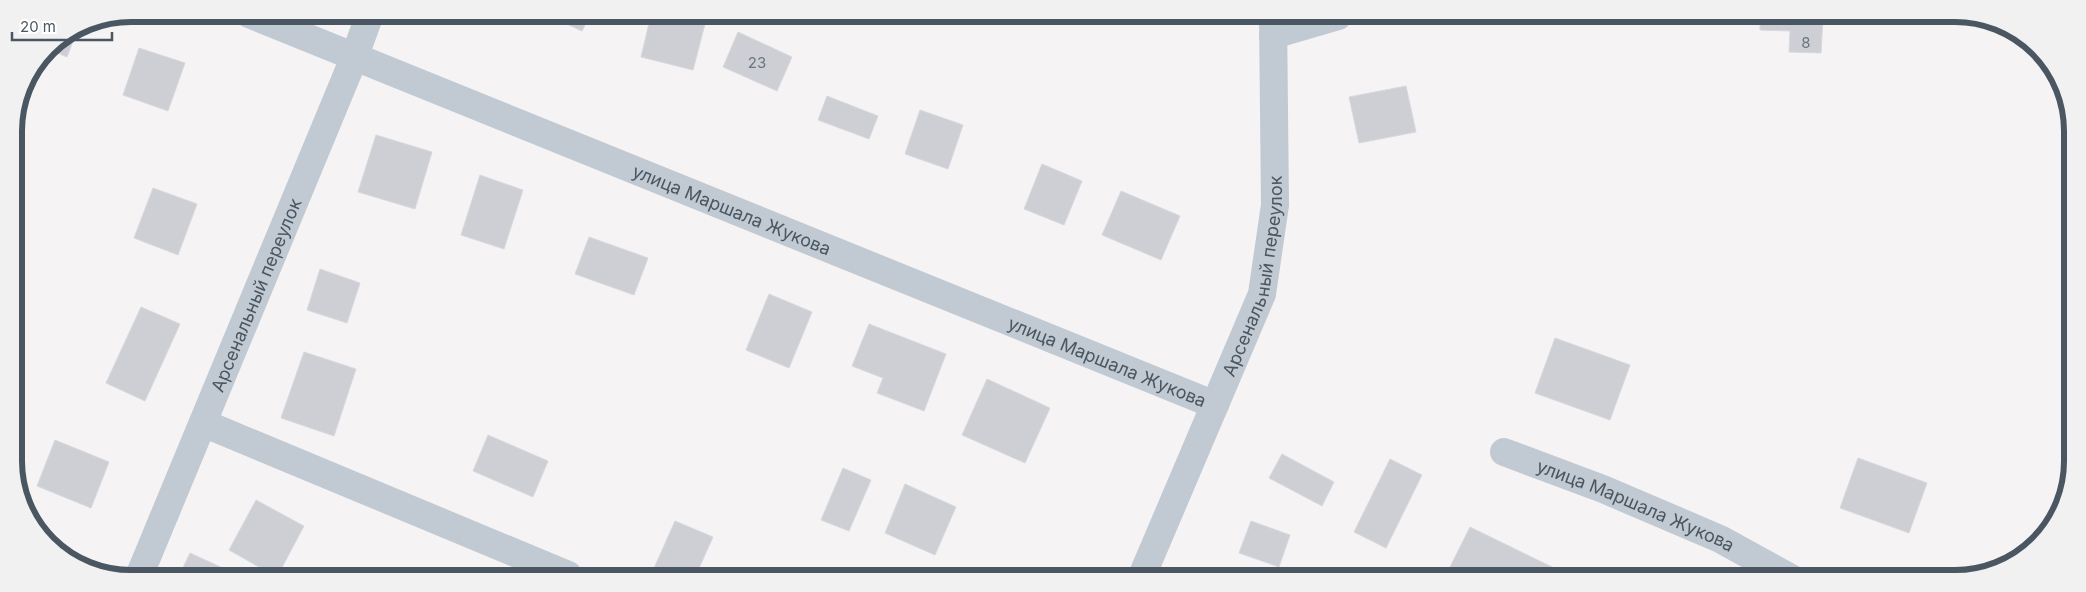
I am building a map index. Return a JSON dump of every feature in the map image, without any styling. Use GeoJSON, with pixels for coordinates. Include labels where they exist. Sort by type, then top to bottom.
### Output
{"type":"FeatureCollection","features":[{"type":"Feature","properties":{"kind":"street"},"geometry":{"type":"LineString","coordinates":[[1273,26],[1297,22]]}},
{"type":"Feature","properties":{"kind":"street","name":"улица Маршала Жукова"},"geometry":{"type":"LineString","coordinates":[[270,23],[1216,406]]}},
{"type":"Feature","properties":{"kind":"street","name":"Арсенальный переулок"},"geometry":{"type":"LineString","coordinates":[[142,570],[354,58],[367,23]]}},
{"type":"Feature","properties":{"kind":"street","name":"Арсенальный переулок"},"geometry":{"type":"LineString","coordinates":[[1145,569],[1216,406],[1262,294],[1275,205],[1273,26]]}},
{"type":"Feature","properties":{"kind":"street"},"geometry":{"type":"LineString","coordinates":[[203,422],[556,570]]}},
{"type":"Feature","properties":{"kind":"street","name":"улица Маршала Жукова"},"geometry":{"type":"LineString","coordinates":[[1504,452],[1603,489],[1720,539],[1775,569]]}},
{"type":"Feature","properties":{"kind":"building"},"geometry":{"type":"Polygon","coordinates":[[[1760,22],[1823,22],[1821,53],[1789,52],[1790,31],[1760,30],[1760,22]]]}},
{"type":"Feature","properties":{"kind":"building"},"geometry":{"type":"Polygon","coordinates":[[[564,23],[586,23],[582,31],[564,23]]]}},
{"type":"Feature","properties":{"kind":"building"},"geometry":{"type":"Polygon","coordinates":[[[649,23],[705,24],[693,70],[641,57],[649,23]]]}},
{"type":"Feature","properties":{"kind":"building"},"geometry":{"type":"Polygon","coordinates":[[[738,32],[792,57],[777,91],[723,67],[738,32]]]}},
{"type":"Feature","properties":{"kind":"building"},"geometry":{"type":"Polygon","coordinates":[[[74,39],[67,57],[57,53],[74,39]]]}},
{"type":"Feature","properties":{"kind":"building"},"geometry":{"type":"Polygon","coordinates":[[[139,48],[185,63],[168,111],[123,95],[139,48]]]}},
{"type":"Feature","properties":{"kind":"building"},"geometry":{"type":"Polygon","coordinates":[[[1406,86],[1416,132],[1359,143],[1349,97],[1406,86]]]}},
{"type":"Feature","properties":{"kind":"building"},"geometry":{"type":"Polygon","coordinates":[[[827,96],[878,116],[869,139],[818,120],[827,96]]]}},
{"type":"Feature","properties":{"kind":"building"},"geometry":{"type":"Polygon","coordinates":[[[920,110],[963,125],[948,169],[905,154],[920,110]]]}},
{"type":"Feature","properties":{"kind":"building"},"geometry":{"type":"Polygon","coordinates":[[[376,135],[432,152],[415,209],[358,192],[376,135]]]}},
{"type":"Feature","properties":{"kind":"building"},"geometry":{"type":"Polygon","coordinates":[[[1042,164],[1082,181],[1064,225],[1024,209],[1042,164]]]}},
{"type":"Feature","properties":{"kind":"building"},"geometry":{"type":"Polygon","coordinates":[[[480,175],[523,190],[504,249],[461,235],[480,175]]]}},
{"type":"Feature","properties":{"kind":"building"},"geometry":{"type":"Polygon","coordinates":[[[153,188],[197,204],[178,255],[134,238],[153,188]]]}},
{"type":"Feature","properties":{"kind":"building"},"geometry":{"type":"Polygon","coordinates":[[[1121,191],[1180,216],[1161,260],[1102,235],[1121,191]]]}},
{"type":"Feature","properties":{"kind":"building"},"geometry":{"type":"Polygon","coordinates":[[[589,237],[648,258],[634,295],[575,274],[589,237]]]}},
{"type":"Feature","properties":{"kind":"building"},"geometry":{"type":"Polygon","coordinates":[[[320,269],[360,283],[347,323],[307,310],[320,269]]]}},
{"type":"Feature","properties":{"kind":"building"},"geometry":{"type":"Polygon","coordinates":[[[769,294],[812,312],[789,368],[746,350],[769,294]]]}},
{"type":"Feature","properties":{"kind":"building"},"geometry":{"type":"Polygon","coordinates":[[[141,307],[180,324],[145,401],[106,383],[141,307]]]}},
{"type":"Feature","properties":{"kind":"building"},"geometry":{"type":"Polygon","coordinates":[[[869,324],[946,354],[924,411],[877,393],[883,378],[852,366],[869,324]]]}},
{"type":"Feature","properties":{"kind":"building"},"geometry":{"type":"Polygon","coordinates":[[[1555,338],[1630,365],[1610,420],[1535,393],[1555,338]]]}},
{"type":"Feature","properties":{"kind":"building"},"geometry":{"type":"Polygon","coordinates":[[[304,352],[356,369],[334,436],[281,418],[304,352]]]}},
{"type":"Feature","properties":{"kind":"building"},"geometry":{"type":"Polygon","coordinates":[[[987,379],[1050,408],[1025,463],[962,435],[987,379]]]}},
{"type":"Feature","properties":{"kind":"building"},"geometry":{"type":"Polygon","coordinates":[[[488,435],[548,461],[533,497],[473,471],[488,435]]]}},
{"type":"Feature","properties":{"kind":"building"},"geometry":{"type":"Polygon","coordinates":[[[55,440],[109,462],[91,508],[37,486],[55,440]]]}},
{"type":"Feature","properties":{"kind":"building"},"geometry":{"type":"Polygon","coordinates":[[[1282,454],[1334,482],[1322,506],[1269,478],[1282,454]]]}},
{"type":"Feature","properties":{"kind":"building"},"geometry":{"type":"Polygon","coordinates":[[[1858,458],[1927,483],[1909,533],[1840,508],[1858,458]]]}},
{"type":"Feature","properties":{"kind":"building"},"geometry":{"type":"Polygon","coordinates":[[[1390,459],[1422,475],[1386,548],[1354,532],[1390,459]]]}},
{"type":"Feature","properties":{"kind":"building"},"geometry":{"type":"Polygon","coordinates":[[[843,468],[871,480],[849,531],[821,520],[843,468]]]}},
{"type":"Feature","properties":{"kind":"building"},"geometry":{"type":"Polygon","coordinates":[[[905,484],[956,507],[935,555],[885,533],[905,484]]]}},
{"type":"Feature","properties":{"kind":"building"},"geometry":{"type":"Polygon","coordinates":[[[256,500],[304,526],[281,570],[264,570],[229,550],[256,500]]]}},
{"type":"Feature","properties":{"kind":"building"},"geometry":{"type":"Polygon","coordinates":[[[675,521],[713,537],[698,570],[653,570],[675,521]]]}},
{"type":"Feature","properties":{"kind":"building"},"geometry":{"type":"Polygon","coordinates":[[[1251,521],[1290,535],[1279,567],[1239,553],[1251,521]]]}},
{"type":"Feature","properties":{"kind":"building"},"geometry":{"type":"Polygon","coordinates":[[[1470,527],[1554,568],[1553,569],[1449,569],[1470,527]]]}},
{"type":"Feature","properties":{"kind":"building"},"geometry":{"type":"Polygon","coordinates":[[[190,553],[227,570],[182,570],[190,553]]]}}]}
